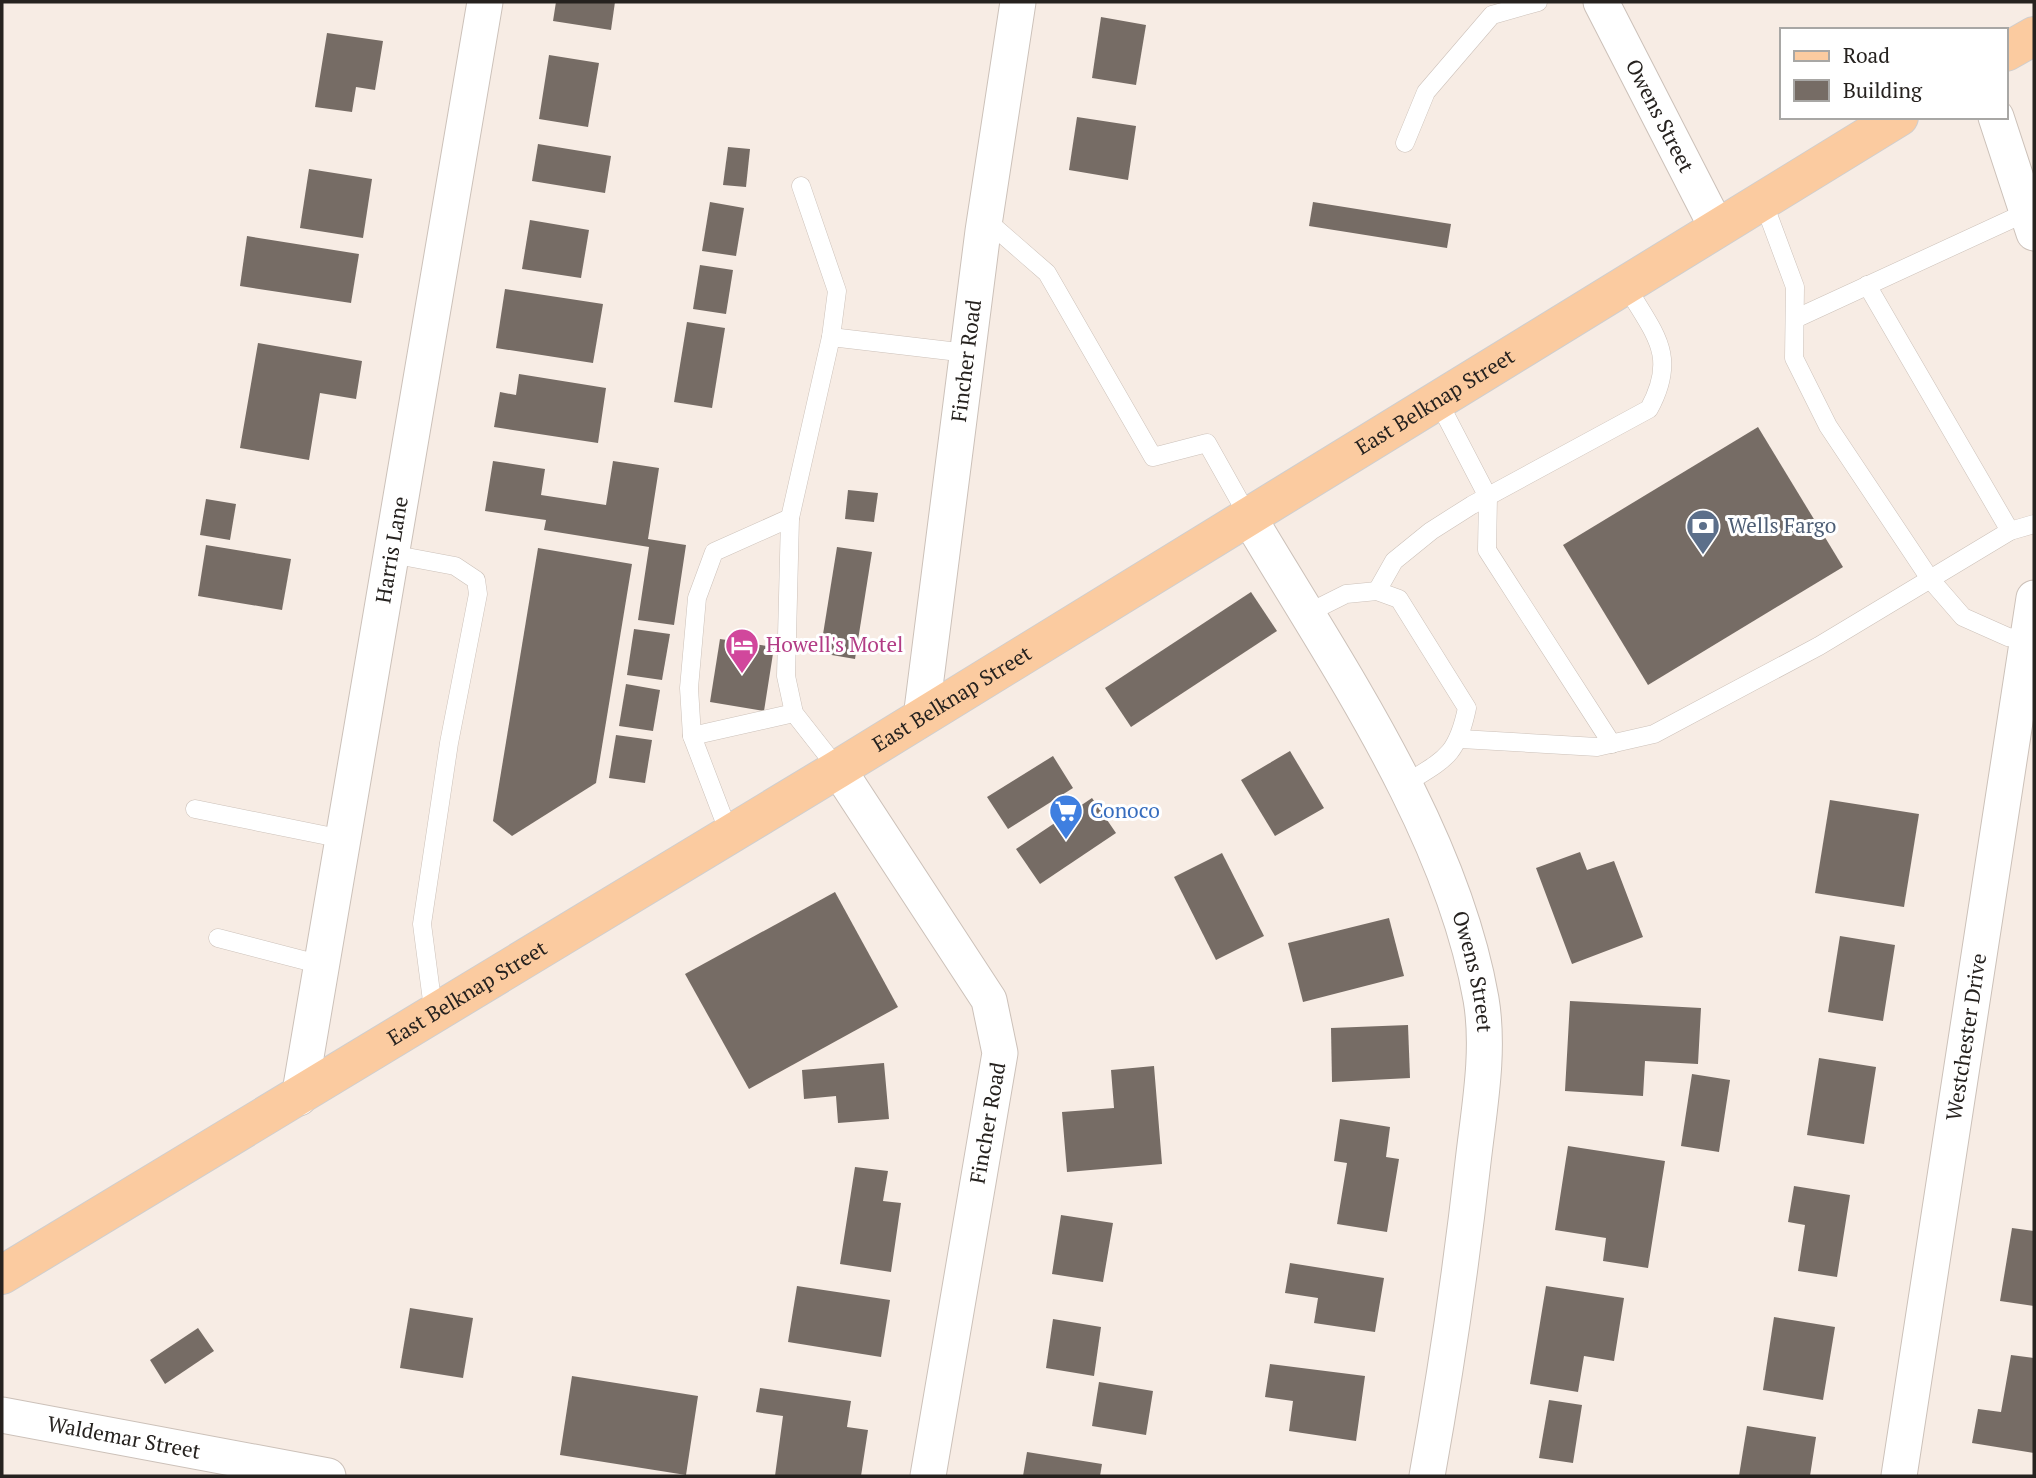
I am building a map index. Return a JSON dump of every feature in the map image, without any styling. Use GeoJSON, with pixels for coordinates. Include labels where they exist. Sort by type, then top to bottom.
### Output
{"type":"FeatureCollection","features":[{"type":"Feature","properties":{"kind":"main road"},"geometry":{"type":"LineString","coordinates":[[2008,51],[2034,36]]}},
{"type":"Feature","properties":{"kind":"main road","name":"East Belknap Street"},"geometry":{"type":"LineString","coordinates":[[2,1275],[434,1016],[1896,119]]}},
{"type":"Feature","properties":{"kind":"street","name":"Harris Lane"},"geometry":{"type":"LineString","coordinates":[[299,1098],[485,2]]}},
{"type":"Feature","properties":{"kind":"street","name":"Fincher Road"},"geometry":{"type":"LineString","coordinates":[[921,718],[985,219],[1018,2]]}},
{"type":"Feature","properties":{"kind":"street","name":"Owens Street"},"geometry":{"type":"LineString","coordinates":[[1601,2],[1717,228]]}},
{"type":"Feature","properties":{"kind":"street"},"geometry":{"type":"LineString","coordinates":[[1997,119],[2031,223]]}},
{"type":"Feature","properties":{"kind":"street","name":"Owens Street"},"geometry":{"type":"LineString","coordinates":[[1248,516],[1405,784],[1456,904],[1482,1000],[1483,1052],[1454,1326],[1427,1476]]}},
{"type":"Feature","properties":{"kind":"street","name":"Westchester Drive"},"geometry":{"type":"LineString","coordinates":[[1899,1476],[2034,598]]}},
{"type":"Feature","properties":{"kind":"street","name":"Fincher Road"},"geometry":{"type":"LineString","coordinates":[[838,769],[989,1000],[1000,1053],[928,1476]]}},
{"type":"Feature","properties":{"kind":"street","name":"Waldemar Street"},"geometry":{"type":"LineString","coordinates":[[2,1415],[328,1476]]}},
{"type":"Feature","properties":{"kind":"lane"},"geometry":{"type":"LineString","coordinates":[[1405,143],[1426,92],[1492,15],[1538,2]]}},
{"type":"Feature","properties":{"kind":"lane"},"geometry":{"type":"LineString","coordinates":[[801,186],[837,291],[831,337],[790,519],[786,676],[793,713],[838,769]]}},
{"type":"Feature","properties":{"kind":"lane"},"geometry":{"type":"LineString","coordinates":[[1763,201],[1795,287],[1797,318],[1794,358],[1828,426],[1930,579],[1963,617],[2008,636],[2028,640]]}},
{"type":"Feature","properties":{"kind":"lane"},"geometry":{"type":"LineString","coordinates":[[985,219],[1047,273],[1153,457],[1207,443],[1248,516]]}},
{"type":"Feature","properties":{"kind":"lane"},"geometry":{"type":"LineString","coordinates":[[1797,318],[1867,285],[2031,223]]}},
{"type":"Feature","properties":{"kind":"lane"},"geometry":{"type":"LineString","coordinates":[[1377,591],[1394,561],[1431,531],[1649,409],[1661,386],[1665,362],[1653,332],[1625,284]]}},
{"type":"Feature","properties":{"kind":"lane"},"geometry":{"type":"LineString","coordinates":[[1867,285],[2010,531]]}},
{"type":"Feature","properties":{"kind":"lane"},"geometry":{"type":"LineString","coordinates":[[831,337],[967,353]]}},
{"type":"Feature","properties":{"kind":"lane"},"geometry":{"type":"LineString","coordinates":[[1437,400],[1488,497],[1487,550],[1612,744]]}},
{"type":"Feature","properties":{"kind":"lane"},"geometry":{"type":"LineString","coordinates":[[729,833],[692,736],[689,688],[697,598],[714,552],[790,519]]}},
{"type":"Feature","properties":{"kind":"lane"},"geometry":{"type":"LineString","coordinates":[[1461,739],[1597,747],[1654,734],[1819,646],[2010,531],[2034,524]]}},
{"type":"Feature","properties":{"kind":"lane"},"geometry":{"type":"LineString","coordinates":[[391,554],[455,566],[476,580],[478,594],[445,769],[422,924],[434,1016]]}},
{"type":"Feature","properties":{"kind":"lane"},"geometry":{"type":"LineString","coordinates":[[1307,614],[1346,594],[1377,591],[1399,600],[1467,708],[1461,739],[1444,760],[1405,784]]}},
{"type":"Feature","properties":{"kind":"lane"},"geometry":{"type":"LineString","coordinates":[[692,736],[793,713]]}},
{"type":"Feature","properties":{"kind":"lane"},"geometry":{"type":"LineString","coordinates":[[195,809],[343,839]]}},
{"type":"Feature","properties":{"kind":"lane"},"geometry":{"type":"LineString","coordinates":[[218,938],[322,965]]}},
{"type":"Feature","properties":{"kind":"building"},"geometry":{"type":"Polygon","coordinates":[[[556,2],[615,2],[611,30],[553,21],[556,2]]]}},
{"type":"Feature","properties":{"kind":"building"},"geometry":{"type":"Polygon","coordinates":[[[1101,17],[1146,25],[1136,85],[1092,78],[1101,17]]]}},
{"type":"Feature","properties":{"kind":"building"},"geometry":{"type":"Polygon","coordinates":[[[327,33],[383,41],[375,90],[356,87],[352,112],[315,107],[327,33]]]}},
{"type":"Feature","properties":{"kind":"building"},"geometry":{"type":"Polygon","coordinates":[[[549,55],[599,63],[588,127],[539,119],[549,55]]]}},
{"type":"Feature","properties":{"kind":"building"},"geometry":{"type":"Polygon","coordinates":[[[1077,117],[1136,126],[1128,180],[1069,170],[1077,117]]]}},
{"type":"Feature","properties":{"kind":"building"},"geometry":{"type":"Polygon","coordinates":[[[538,144],[611,156],[605,193],[532,181],[538,144]]]}},
{"type":"Feature","properties":{"kind":"building"},"geometry":{"type":"Polygon","coordinates":[[[728,147],[750,149],[746,187],[723,185],[728,147]]]}},
{"type":"Feature","properties":{"kind":"building"},"geometry":{"type":"Polygon","coordinates":[[[309,169],[372,179],[363,238],[300,228],[309,169]]]}},
{"type":"Feature","properties":{"kind":"building"},"geometry":{"type":"Polygon","coordinates":[[[710,202],[744,208],[736,256],[702,251],[710,202]]]}},
{"type":"Feature","properties":{"kind":"building"},"geometry":{"type":"Polygon","coordinates":[[[1313,202],[1451,224],[1447,248],[1309,226],[1313,202]]]}},
{"type":"Feature","properties":{"kind":"building"},"geometry":{"type":"Polygon","coordinates":[[[530,220],[589,230],[581,278],[522,269],[530,220]]]}},
{"type":"Feature","properties":{"kind":"building"},"geometry":{"type":"Polygon","coordinates":[[[247,236],[359,254],[351,303],[240,286],[247,236]]]}},
{"type":"Feature","properties":{"kind":"building"},"geometry":{"type":"Polygon","coordinates":[[[700,265],[733,270],[726,314],[693,309],[700,265]]]}},
{"type":"Feature","properties":{"kind":"building"},"geometry":{"type":"Polygon","coordinates":[[[505,289],[603,304],[593,363],[496,348],[505,289]]]}},
{"type":"Feature","properties":{"kind":"building"},"geometry":{"type":"Polygon","coordinates":[[[687,322],[725,328],[712,408],[674,402],[687,322]]]}},
{"type":"Feature","properties":{"kind":"building"},"geometry":{"type":"Polygon","coordinates":[[[258,343],[362,361],[356,399],[320,393],[309,460],[240,448],[258,343]]]}},
{"type":"Feature","properties":{"kind":"building"},"geometry":{"type":"Polygon","coordinates":[[[519,374],[606,388],[598,443],[494,427],[500,392],[516,395],[519,374]]]}},
{"type":"Feature","properties":{"kind":"building","name":"Wells Fargo"},"geometry":{"type":"Polygon","coordinates":[[[1758,427],[1843,567],[1648,685],[1563,545],[1758,427]]]}},
{"type":"Feature","properties":{"kind":"building"},"geometry":{"type":"Polygon","coordinates":[[[493,461],[545,469],[541,495],[606,505],[613,461],[659,468],[648,539],[686,545],[674,625],[638,620],[649,547],[544,530],[546,520],[485,511],[493,461]]]}},
{"type":"Feature","properties":{"kind":"building"},"geometry":{"type":"Polygon","coordinates":[[[848,490],[878,493],[874,522],[845,519],[848,490]]]}},
{"type":"Feature","properties":{"kind":"building"},"geometry":{"type":"Polygon","coordinates":[[[206,499],[236,504],[230,540],[200,535],[206,499]]]}},
{"type":"Feature","properties":{"kind":"building"},"geometry":{"type":"Polygon","coordinates":[[[206,545],[291,559],[282,610],[198,596],[206,545]]]}},
{"type":"Feature","properties":{"kind":"building"},"geometry":{"type":"Polygon","coordinates":[[[837,547],[872,552],[855,659],[820,653],[837,547]]]}},
{"type":"Feature","properties":{"kind":"building"},"geometry":{"type":"Polygon","coordinates":[[[538,548],[632,564],[596,783],[512,836],[493,821],[538,548]]]}},
{"type":"Feature","properties":{"kind":"building"},"geometry":{"type":"Polygon","coordinates":[[[1251,592],[1277,631],[1131,727],[1105,688],[1251,592]]]}},
{"type":"Feature","properties":{"kind":"building"},"geometry":{"type":"Polygon","coordinates":[[[634,629],[670,634],[662,680],[627,675],[634,629]]]}},
{"type":"Feature","properties":{"kind":"building","name":"Howell's Motel"},"geometry":{"type":"Polygon","coordinates":[[[720,639],[774,647],[764,711],[710,702],[720,639]]]}},
{"type":"Feature","properties":{"kind":"building"},"geometry":{"type":"Polygon","coordinates":[[[626,684],[660,690],[653,731],[619,726],[626,684]]]}},
{"type":"Feature","properties":{"kind":"building"},"geometry":{"type":"Polygon","coordinates":[[[616,735],[652,740],[645,783],[609,778],[616,735]]]}},
{"type":"Feature","properties":{"kind":"building"},"geometry":{"type":"Polygon","coordinates":[[[1290,751],[1324,808],[1275,836],[1241,780],[1290,751]]]}},
{"type":"Feature","properties":{"kind":"building","name":"Conoco"},"geometry":{"type":"Polygon","coordinates":[[[1053,756],[1073,788],[1008,829],[987,797],[1053,756]]]}},
{"type":"Feature","properties":{"kind":"building","name":"Conoco"},"geometry":{"type":"Polygon","coordinates":[[[1092,798],[1116,833],[1040,884],[1016,849],[1092,798]]]}},
{"type":"Feature","properties":{"kind":"building"},"geometry":{"type":"Polygon","coordinates":[[[1830,800],[1919,814],[1904,907],[1815,893],[1830,800]]]}},
{"type":"Feature","properties":{"kind":"building"},"geometry":{"type":"Polygon","coordinates":[[[1580,852],[1587,870],[1614,861],[1643,937],[1572,964],[1536,868],[1580,852]]]}},
{"type":"Feature","properties":{"kind":"building"},"geometry":{"type":"Polygon","coordinates":[[[1222,853],[1264,936],[1216,960],[1174,877],[1222,853]]]}},
{"type":"Feature","properties":{"kind":"building"},"geometry":{"type":"Polygon","coordinates":[[[835,892],[898,1007],[749,1089],[685,974],[835,892]]]}},
{"type":"Feature","properties":{"kind":"building"},"geometry":{"type":"Polygon","coordinates":[[[1389,918],[1404,976],[1303,1002],[1288,943],[1389,918]]]}},
{"type":"Feature","properties":{"kind":"building"},"geometry":{"type":"Polygon","coordinates":[[[1840,936],[1895,945],[1883,1021],[1828,1012],[1840,936]]]}},
{"type":"Feature","properties":{"kind":"building"},"geometry":{"type":"Polygon","coordinates":[[[1570,1001],[1701,1008],[1698,1064],[1645,1061],[1643,1096],[1565,1091],[1570,1001]]]}},
{"type":"Feature","properties":{"kind":"building"},"geometry":{"type":"Polygon","coordinates":[[[1408,1025],[1410,1078],[1332,1082],[1331,1028],[1408,1025]]]}},
{"type":"Feature","properties":{"kind":"building"},"geometry":{"type":"Polygon","coordinates":[[[1819,1058],[1876,1067],[1864,1144],[1807,1135],[1819,1058]]]}},
{"type":"Feature","properties":{"kind":"building"},"geometry":{"type":"Polygon","coordinates":[[[884,1063],[889,1119],[838,1123],[836,1096],[804,1099],[802,1070],[884,1063]]]}},
{"type":"Feature","properties":{"kind":"building"},"geometry":{"type":"Polygon","coordinates":[[[1154,1066],[1162,1164],[1067,1172],[1062,1112],[1114,1108],[1111,1070],[1154,1066]]]}},
{"type":"Feature","properties":{"kind":"building"},"geometry":{"type":"Polygon","coordinates":[[[1692,1074],[1730,1080],[1719,1152],[1681,1146],[1692,1074]]]}},
{"type":"Feature","properties":{"kind":"building"},"geometry":{"type":"Polygon","coordinates":[[[1340,1119],[1390,1127],[1386,1157],[1399,1159],[1387,1232],[1337,1224],[1347,1163],[1334,1161],[1340,1119]]]}},
{"type":"Feature","properties":{"kind":"building"},"geometry":{"type":"Polygon","coordinates":[[[1568,1146],[1665,1161],[1648,1268],[1603,1261],[1606,1238],[1555,1230],[1568,1146]]]}},
{"type":"Feature","properties":{"kind":"building"},"geometry":{"type":"Polygon","coordinates":[[[855,1167],[888,1171],[883,1201],[901,1203],[891,1272],[840,1264],[855,1167]]]}},
{"type":"Feature","properties":{"kind":"building"},"geometry":{"type":"Polygon","coordinates":[[[1794,1186],[1850,1195],[1837,1277],[1798,1271],[1805,1225],[1788,1222],[1794,1186]]]}},
{"type":"Feature","properties":{"kind":"building"},"geometry":{"type":"Polygon","coordinates":[[[1061,1215],[1113,1223],[1103,1282],[1052,1274],[1061,1215]]]}},
{"type":"Feature","properties":{"kind":"building"},"geometry":{"type":"Polygon","coordinates":[[[2012,1228],[2034,1231],[2034,1306],[2000,1301],[2012,1228]]]}},
{"type":"Feature","properties":{"kind":"building"},"geometry":{"type":"Polygon","coordinates":[[[1290,1263],[1384,1278],[1375,1332],[1314,1323],[1318,1298],[1285,1293],[1290,1263]]]}},
{"type":"Feature","properties":{"kind":"building"},"geometry":{"type":"Polygon","coordinates":[[[797,1286],[890,1300],[881,1357],[788,1342],[797,1286]]]}},
{"type":"Feature","properties":{"kind":"building"},"geometry":{"type":"Polygon","coordinates":[[[1546,1286],[1624,1298],[1614,1361],[1584,1356],[1578,1392],[1530,1384],[1546,1286]]]}},
{"type":"Feature","properties":{"kind":"building"},"geometry":{"type":"Polygon","coordinates":[[[410,1308],[473,1318],[463,1378],[400,1368],[410,1308]]]}},
{"type":"Feature","properties":{"kind":"building"},"geometry":{"type":"Polygon","coordinates":[[[1774,1317],[1835,1327],[1823,1400],[1763,1390],[1774,1317]]]}},
{"type":"Feature","properties":{"kind":"building"},"geometry":{"type":"Polygon","coordinates":[[[1053,1319],[1101,1327],[1094,1376],[1046,1368],[1053,1319]]]}},
{"type":"Feature","properties":{"kind":"building"},"geometry":{"type":"Polygon","coordinates":[[[198,1328],[214,1351],[165,1384],[150,1360],[198,1328]]]}},
{"type":"Feature","properties":{"kind":"building"},"geometry":{"type":"Polygon","coordinates":[[[2011,1355],[2034,1358],[2034,1453],[1972,1443],[1978,1409],[2001,1412],[2011,1355]]]}},
{"type":"Feature","properties":{"kind":"building"},"geometry":{"type":"Polygon","coordinates":[[[1270,1364],[1365,1376],[1356,1441],[1289,1431],[1293,1401],[1265,1397],[1270,1364]]]}},
{"type":"Feature","properties":{"kind":"building"},"geometry":{"type":"Polygon","coordinates":[[[572,1376],[698,1396],[686,1475],[560,1455],[572,1376]]]}},
{"type":"Feature","properties":{"kind":"building"},"geometry":{"type":"Polygon","coordinates":[[[1099,1382],[1153,1391],[1146,1435],[1092,1426],[1099,1382]]]}},
{"type":"Feature","properties":{"kind":"building"},"geometry":{"type":"Polygon","coordinates":[[[760,1388],[851,1401],[847,1427],[868,1430],[861,1476],[775,1476],[783,1416],[756,1412],[760,1388]]]}},
{"type":"Feature","properties":{"kind":"building"},"geometry":{"type":"Polygon","coordinates":[[[1549,1400],[1582,1405],[1573,1463],[1539,1458],[1549,1400]]]}},
{"type":"Feature","properties":{"kind":"building"},"geometry":{"type":"Polygon","coordinates":[[[1747,1426],[1816,1437],[1810,1476],[1739,1476],[1747,1426]]]}},
{"type":"Feature","properties":{"kind":"building"},"geometry":{"type":"Polygon","coordinates":[[[1027,1452],[1102,1464],[1100,1476],[1023,1476],[1027,1452]]]}},
{"type":"Feature","properties":{"kind":"place","name":"Wells Fargo"},"geometry":{"type":"Point","coordinates":[1703,556]}},
{"type":"Feature","properties":{"kind":"place","name":"Howell's Motel"},"geometry":{"type":"Point","coordinates":[742,675]}},
{"type":"Feature","properties":{"kind":"place","name":"Conoco"},"geometry":{"type":"Point","coordinates":[1066,841]}}]}
